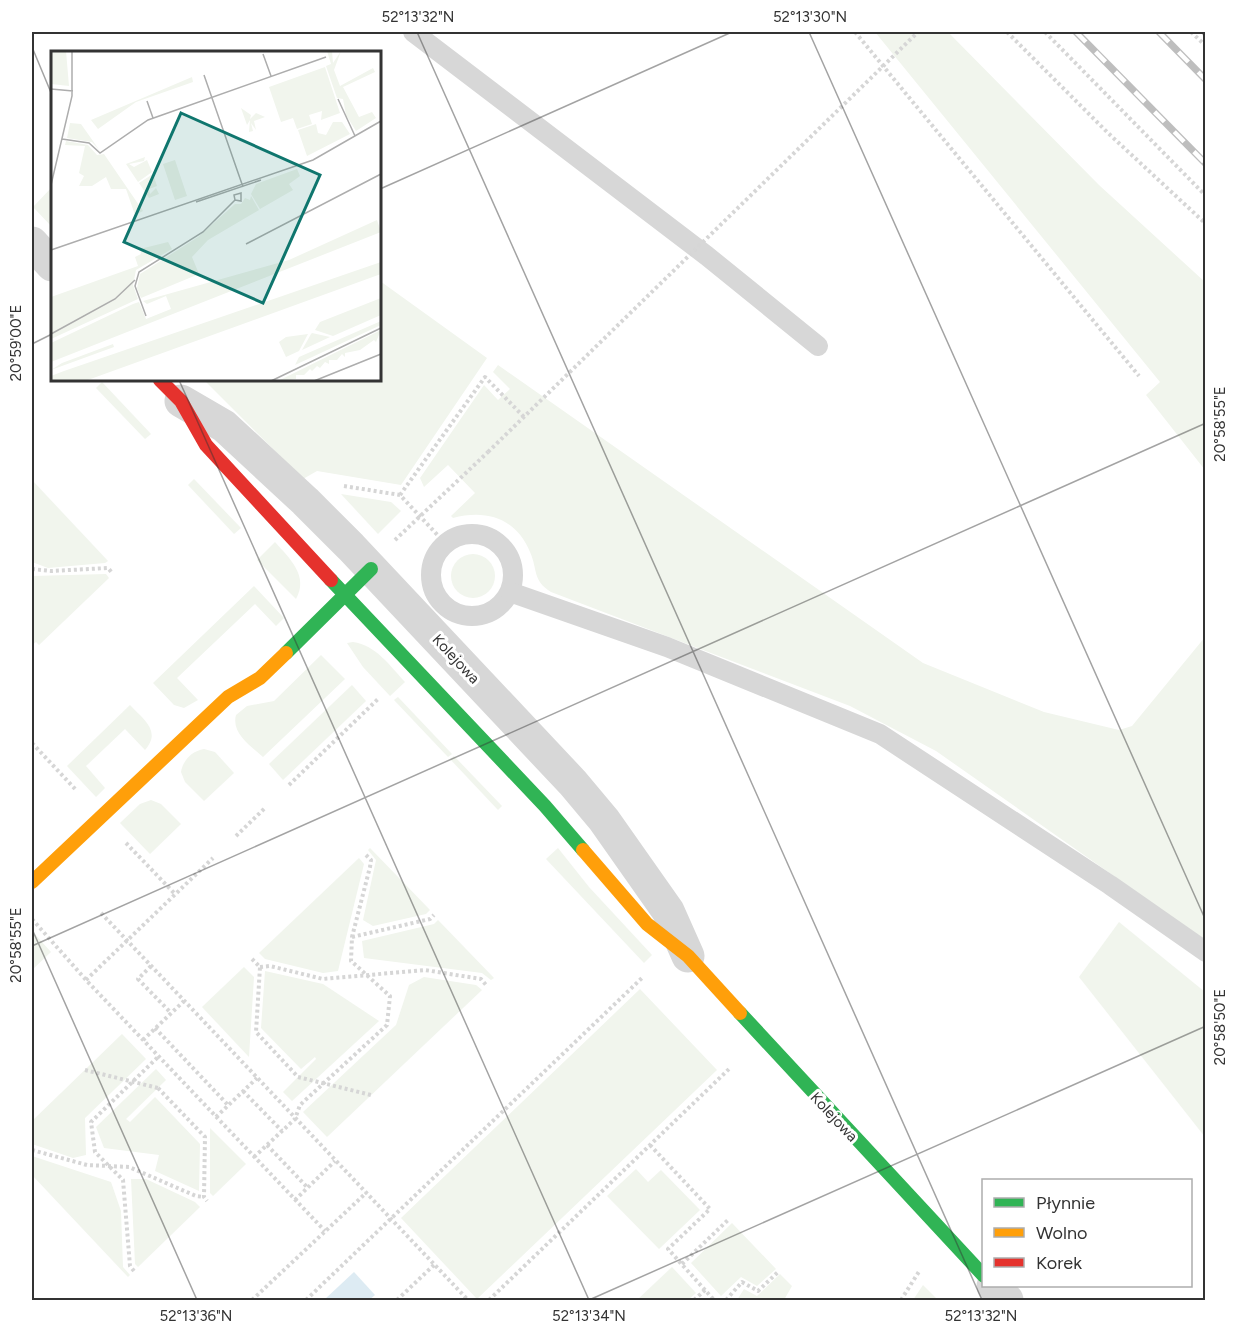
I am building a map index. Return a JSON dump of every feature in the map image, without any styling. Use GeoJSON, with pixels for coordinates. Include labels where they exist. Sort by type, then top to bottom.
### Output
{"type":"FeatureCollection","features":[{"type":"Feature","properties":{"kind":"street"},"geometry":{"type":"LineString","coordinates":[[32,243],[51,264]]}},
{"type":"Feature","properties":{"kind":"street","name":"Kolejowa"},"geometry":{"type":"LineString","coordinates":[[170,390],[224,426],[305,501],[381,557],[429,609],[593,805],[668,911],[687,956]]}},
{"type":"Feature","properties":{"kind":"street","name":"Kolejowa"},"geometry":{"type":"LineString","coordinates":[[170,390],[206,445],[545,806],[647,924],[687,956],[982,1274]]}},
{"type":"Feature","properties":{"kind":"street"},"geometry":{"type":"LineString","coordinates":[[32,882],[228,697],[260,678],[381,557]]}},
{"type":"Feature","properties":{"kind":"street"},"geometry":{"type":"LineString","coordinates":[[994,1287],[1007,1300]]}},
{"type":"Feature","properties":{"kind":"lane"},"geometry":{"type":"LineString","coordinates":[[413,32],[707,256],[818,345]]}},
{"type":"Feature","properties":{"kind":"lane"},"geometry":{"type":"LineString","coordinates":[[476,534],[490,537],[502,546],[510,558],[514,584],[510,592],[500,607],[484,615],[467,617],[450,610],[429,609],[431,568],[437,553],[445,543],[462,535],[476,534]]}},
{"type":"Feature","properties":{"kind":"lane"},"geometry":{"type":"LineString","coordinates":[[510,592],[667,647],[880,734],[1110,885],[1206,952]]}},
{"type":"Feature","properties":{"kind":"path"},"geometry":{"type":"LineString","coordinates":[[855,32],[1139,376]]}},
{"type":"Feature","properties":{"kind":"path"},"geometry":{"type":"LineString","coordinates":[[381,557],[918,32]]}},
{"type":"Feature","properties":{"kind":"path"},"geometry":{"type":"LineString","coordinates":[[1007,32],[1139,163],[1206,224]]}},
{"type":"Feature","properties":{"kind":"path"},"geometry":{"type":"LineString","coordinates":[[1045,32],[1206,196]]}},
{"type":"Feature","properties":{"kind":"path"},"geometry":{"type":"LineString","coordinates":[[1191,32],[1206,46]]}},
{"type":"Feature","properties":{"kind":"path"},"geometry":{"type":"LineString","coordinates":[[400,495],[485,377],[524,417]]}},
{"type":"Feature","properties":{"kind":"path"},"geometry":{"type":"LineString","coordinates":[[335,484],[400,495],[445,543]]}},
{"type":"Feature","properties":{"kind":"path"},"geometry":{"type":"LineString","coordinates":[[32,569],[51,571],[108,568],[112,574]]}},
{"type":"Feature","properties":{"kind":"path"},"geometry":{"type":"LineString","coordinates":[[289,785],[378,699]]}},
{"type":"Feature","properties":{"kind":"path"},"geometry":{"type":"LineString","coordinates":[[32,743],[79,792]]}},
{"type":"Feature","properties":{"kind":"path"},"geometry":{"type":"LineString","coordinates":[[236,836],[266,807]]}},
{"type":"Feature","properties":{"kind":"path"},"geometry":{"type":"LineString","coordinates":[[120,837],[175,894]]}},
{"type":"Feature","properties":{"kind":"path"},"geometry":{"type":"LineString","coordinates":[[254,1157],[295,1119],[300,1105],[387,1025],[390,996],[351,961],[352,938],[371,860],[364,853]]}},
{"type":"Feature","properties":{"kind":"path"},"geometry":{"type":"LineString","coordinates":[[86,980],[213,858]]}},
{"type":"Feature","properties":{"kind":"path"},"geometry":{"type":"LineString","coordinates":[[101,913],[468,1300]]}},
{"type":"Feature","properties":{"kind":"path"},"geometry":{"type":"LineString","coordinates":[[352,938],[430,919],[434,915]]}},
{"type":"Feature","properties":{"kind":"path"},"geometry":{"type":"LineString","coordinates":[[32,919],[158,1057],[325,1231]]}},
{"type":"Feature","properties":{"kind":"path"},"geometry":{"type":"LineString","coordinates":[[252,959],[260,967],[256,1032],[298,1077],[371,1095]]}},
{"type":"Feature","properties":{"kind":"path"},"geometry":{"type":"LineString","coordinates":[[151,966],[138,979],[171,1013]]}},
{"type":"Feature","properties":{"kind":"path"},"geometry":{"type":"LineString","coordinates":[[260,967],[270,966],[322,979],[425,970],[482,979],[486,985]]}},
{"type":"Feature","properties":{"kind":"path"},"geometry":{"type":"LineString","coordinates":[[306,1300],[643,977]]}},
{"type":"Feature","properties":{"kind":"path"},"geometry":{"type":"LineString","coordinates":[[143,1040],[184,1001]]}},
{"type":"Feature","properties":{"kind":"path"},"geometry":{"type":"LineString","coordinates":[[155,1028],[228,1105]]}},
{"type":"Feature","properties":{"kind":"path"},"geometry":{"type":"LineString","coordinates":[[134,1271],[130,1266],[123,1180],[95,1152],[91,1122],[158,1057]]}},
{"type":"Feature","properties":{"kind":"path"},"geometry":{"type":"LineString","coordinates":[[489,1300],[729,1069]]}},
{"type":"Feature","properties":{"kind":"path"},"geometry":{"type":"LineString","coordinates":[[32,1150],[72,1162],[129,1167],[206,1199],[205,1137],[158,1088],[85,1070]]}},
{"type":"Feature","properties":{"kind":"path"},"geometry":{"type":"LineString","coordinates":[[216,1117],[256,1078]]}},
{"type":"Feature","properties":{"kind":"path"},"geometry":{"type":"LineString","coordinates":[[243,1091],[282,1131]]}},
{"type":"Feature","properties":{"kind":"path"},"geometry":{"type":"LineString","coordinates":[[267,1145],[307,1187]]}},
{"type":"Feature","properties":{"kind":"path"},"geometry":{"type":"LineString","coordinates":[[650,1145],[711,1209],[668,1249],[714,1300]]}},
{"type":"Feature","properties":{"kind":"path"},"geometry":{"type":"LineString","coordinates":[[295,1200],[335,1160]]}},
{"type":"Feature","properties":{"kind":"path"},"geometry":{"type":"LineString","coordinates":[[252,1300],[366,1193]]}},
{"type":"Feature","properties":{"kind":"path"},"geometry":{"type":"LineString","coordinates":[[682,1264],[729,1220]]}},
{"type":"Feature","properties":{"kind":"path"},"geometry":{"type":"LineString","coordinates":[[397,1300],[435,1265]]}},
{"type":"Feature","properties":{"kind":"path"},"geometry":{"type":"LineString","coordinates":[[902,1300],[920,1270]]}},
{"type":"Feature","properties":{"kind":"path"},"geometry":{"type":"LineString","coordinates":[[726,1300],[742,1282],[758,1291],[778,1272]]}},
{"type":"Feature","properties":{"kind":"path"},"geometry":{"type":"LineString","coordinates":[[694,1300],[705,1290]]}},
{"type":"Feature","properties":{"kind":"shaded area"},"geometry":{"type":"Polygon","coordinates":[[[875,32],[948,32],[1099,185],[1205,282],[1205,470],[1146,395],[1160,382],[875,32]]]}},
{"type":"Feature","properties":{"kind":"shaded area"},"geometry":{"type":"Polygon","coordinates":[[[51,188],[51,226],[33,207],[51,188]]]}},
{"type":"Feature","properties":{"kind":"shaded area"},"geometry":{"type":"Polygon","coordinates":[[[381,282],[487,358],[401,485],[317,471],[303,479],[205,381],[381,381],[381,282]]]}},
{"type":"Feature","properties":{"kind":"shaded area"},"geometry":{"type":"Polygon","coordinates":[[[498,365],[923,663],[1044,712],[1119,730],[1132,726],[1205,637],[1205,940],[936,751],[850,706],[551,592],[538,579],[524,540],[508,524],[488,516],[465,515],[453,518],[451,516],[475,493],[448,465],[424,487],[420,478],[484,385],[498,400],[510,389],[493,372],[498,365]]]}},
{"type":"Feature","properties":{"kind":"shaded area"},"geometry":{"type":"Polygon","coordinates":[[[102,382],[151,434],[145,439],[96,388],[102,382]]]}},
{"type":"Feature","properties":{"kind":"shaded area"},"geometry":{"type":"Polygon","coordinates":[[[194,479],[241,528],[234,534],[188,485],[194,479]]]}},
{"type":"Feature","properties":{"kind":"shaded area"},"geometry":{"type":"Polygon","coordinates":[[[32,480],[108,561],[48,568],[32,562],[32,480]]]}},
{"type":"Feature","properties":{"kind":"shaded area"},"geometry":{"type":"Polygon","coordinates":[[[341,494],[391,502],[401,511],[378,534],[341,494]]]}},
{"type":"Feature","properties":{"kind":"shaded area"},"geometry":{"type":"Polygon","coordinates":[[[275,542],[292,561],[299,575],[299,591],[296,599],[257,560],[275,542]]]}},
{"type":"Feature","properties":{"kind":"shaded area"},"geometry":{"type":"Polygon","coordinates":[[[473,554],[488,561],[495,576],[488,591],[473,598],[458,591],[451,576],[458,561],[473,554]]]}},
{"type":"Feature","properties":{"kind":"shaded area"},"geometry":{"type":"Polygon","coordinates":[[[106,574],[109,578],[39,645],[36,642],[32,645],[32,576],[106,574]]]}},
{"type":"Feature","properties":{"kind":"shaded area"},"geometry":{"type":"Polygon","coordinates":[[[254,586],[284,618],[276,626],[255,604],[177,678],[198,700],[184,708],[174,705],[153,683],[254,586]]]}},
{"type":"Feature","properties":{"kind":"shaded area"},"geometry":{"type":"Polygon","coordinates":[[[353,642],[376,652],[405,682],[390,696],[363,667],[347,643],[353,642]]]}},
{"type":"Feature","properties":{"kind":"shaded area"},"geometry":{"type":"Polygon","coordinates":[[[321,655],[345,679],[263,757],[239,733],[235,722],[236,715],[247,706],[274,701],[321,655]]]}},
{"type":"Feature","properties":{"kind":"shaded area"},"geometry":{"type":"Polygon","coordinates":[[[352,685],[366,701],[283,780],[269,764],[352,685]]]}},
{"type":"Feature","properties":{"kind":"shaded area"},"geometry":{"type":"Polygon","coordinates":[[[398,697],[452,754],[448,757],[394,700],[398,697]]]}},
{"type":"Feature","properties":{"kind":"shaded area"},"geometry":{"type":"Polygon","coordinates":[[[130,705],[149,726],[152,737],[150,743],[145,750],[125,729],[86,766],[105,788],[96,797],[67,766],[130,705]]]}},
{"type":"Feature","properties":{"kind":"shaded area"},"geometry":{"type":"Polygon","coordinates":[[[204,749],[215,752],[234,773],[204,801],[185,782],[181,772],[189,757],[204,749]]]}},
{"type":"Feature","properties":{"kind":"shaded area"},"geometry":{"type":"Polygon","coordinates":[[[454,756],[502,806],[498,810],[450,759],[454,756]]]}},
{"type":"Feature","properties":{"kind":"shaded area"},"geometry":{"type":"Polygon","coordinates":[[[151,800],[161,804],[181,824],[150,854],[120,823],[140,804],[151,800]]]}},
{"type":"Feature","properties":{"kind":"shaded area"},"geometry":{"type":"Polygon","coordinates":[[[370,848],[430,910],[426,914],[373,926],[363,920],[376,860],[368,850],[370,848]]]}},
{"type":"Feature","properties":{"kind":"shaded area"},"geometry":{"type":"Polygon","coordinates":[[[558,848],[589,887],[652,955],[644,963],[546,859],[558,848]]]}},
{"type":"Feature","properties":{"kind":"shaded area"},"geometry":{"type":"Polygon","coordinates":[[[359,858],[364,864],[338,971],[323,973],[265,959],[259,953],[359,858]]]}},
{"type":"Feature","properties":{"kind":"shaded area"},"geometry":{"type":"Polygon","coordinates":[[[438,920],[494,978],[491,980],[482,973],[364,958],[362,941],[434,924],[438,920]]]}},
{"type":"Feature","properties":{"kind":"shaded area"},"geometry":{"type":"Polygon","coordinates":[[[1119,922],[1205,992],[1205,1137],[1079,977],[1119,922]]]}},
{"type":"Feature","properties":{"kind":"shaded area"},"geometry":{"type":"Polygon","coordinates":[[[32,931],[51,952],[32,970],[32,931]]]}},
{"type":"Feature","properties":{"kind":"shaded area"},"geometry":{"type":"Polygon","coordinates":[[[244,967],[254,977],[249,1057],[202,1007],[244,967]]]}},
{"type":"Feature","properties":{"kind":"shaded area"},"geometry":{"type":"Polygon","coordinates":[[[265,971],[323,984],[379,1021],[292,1101],[283,1092],[316,1059],[315,1057],[301,1069],[261,1028],[265,971]]]}},
{"type":"Feature","properties":{"kind":"shaded area"},"geometry":{"type":"Polygon","coordinates":[[[424,977],[476,985],[482,990],[327,1137],[303,1112],[396,1025],[409,985],[424,977]]]}},
{"type":"Feature","properties":{"kind":"shaded area"},"geometry":{"type":"Polygon","coordinates":[[[640,989],[717,1070],[477,1299],[401,1218],[640,989]]]}},
{"type":"Feature","properties":{"kind":"shaded area"},"geometry":{"type":"Polygon","coordinates":[[[122,1034],[146,1059],[85,1118],[86,1155],[73,1158],[32,1144],[32,1121],[122,1034]]]}},
{"type":"Feature","properties":{"kind":"shaded area"},"geometry":{"type":"Polygon","coordinates":[[[156,1069],[166,1080],[126,1119],[130,1122],[155,1097],[200,1144],[199,1191],[155,1171],[159,1155],[104,1148],[96,1127],[156,1069]]]}},
{"type":"Feature","properties":{"kind":"shaded area"},"geometry":{"type":"Polygon","coordinates":[[[210,1128],[246,1164],[213,1196],[210,1193],[210,1128]]]}},
{"type":"Feature","properties":{"kind":"shaded area"},"geometry":{"type":"Polygon","coordinates":[[[32,1156],[111,1182],[121,1211],[123,1267],[130,1275],[128,1277],[32,1175],[32,1156]]]}},
{"type":"Feature","properties":{"kind":"shaded area"},"geometry":{"type":"Polygon","coordinates":[[[636,1169],[648,1182],[661,1170],[700,1210],[659,1249],[607,1196],[636,1169]]]}},
{"type":"Feature","properties":{"kind":"shaded area"},"geometry":{"type":"Polygon","coordinates":[[[131,1179],[146,1179],[195,1202],[200,1207],[138,1267],[135,1264],[131,1179]]]}},
{"type":"Feature","properties":{"kind":"shaded area"},"geometry":{"type":"Polygon","coordinates":[[[732,1223],[776,1269],[757,1286],[741,1277],[721,1296],[691,1263],[732,1223]]]}},
{"type":"Feature","properties":{"kind":"shaded area"},"geometry":{"type":"Polygon","coordinates":[[[672,1267],[696,1293],[688,1300],[637,1300],[672,1267]]]}},
{"type":"Feature","properties":{"kind":"shaded area"},"geometry":{"type":"Polygon","coordinates":[[[354,1272],[375,1295],[369,1300],[324,1300],[354,1272]]]}},
{"type":"Feature","properties":{"kind":"shaded area"},"geometry":{"type":"Polygon","coordinates":[[[780,1274],[792,1286],[784,1300],[737,1300],[744,1289],[757,1296],[780,1274]]]}},
{"type":"Feature","properties":{"kind":"shaded area"},"geometry":{"type":"Polygon","coordinates":[[[923,1285],[938,1300],[913,1300],[923,1285]]]}},
{"type":"Feature","properties":{"kind":"railway"},"geometry":{"type":"LineString","coordinates":[[1076,32],[1206,164]]}},
{"type":"Feature","properties":{"kind":"railway"},"geometry":{"type":"LineString","coordinates":[[1159,32],[1206,80]]}},
{"type":"Feature","properties":{"kind":"traffic: fast"},"geometry":{"type":"LineString","coordinates":[[286,653],[371,569]]}},
{"type":"Feature","properties":{"kind":"traffic: fast"},"geometry":{"type":"LineString","coordinates":[[331,580],[545,806],[583,850]]}},
{"type":"Feature","properties":{"kind":"traffic: fast"},"geometry":{"type":"LineString","coordinates":[[740,1013],[982,1274]]}},
{"type":"Feature","properties":{"kind":"traffic: slow"},"geometry":{"type":"LineString","coordinates":[[32,882],[228,697],[260,678],[286,653]]}},
{"type":"Feature","properties":{"kind":"traffic: slow"},"geometry":{"type":"LineString","coordinates":[[583,850],[647,924],[688,956],[740,1013]]}},
{"type":"Feature","properties":{"kind":"traffic: jam"},"geometry":{"type":"LineString","coordinates":[[161,381],[181,401],[206,445],[331,580]]}}]}
